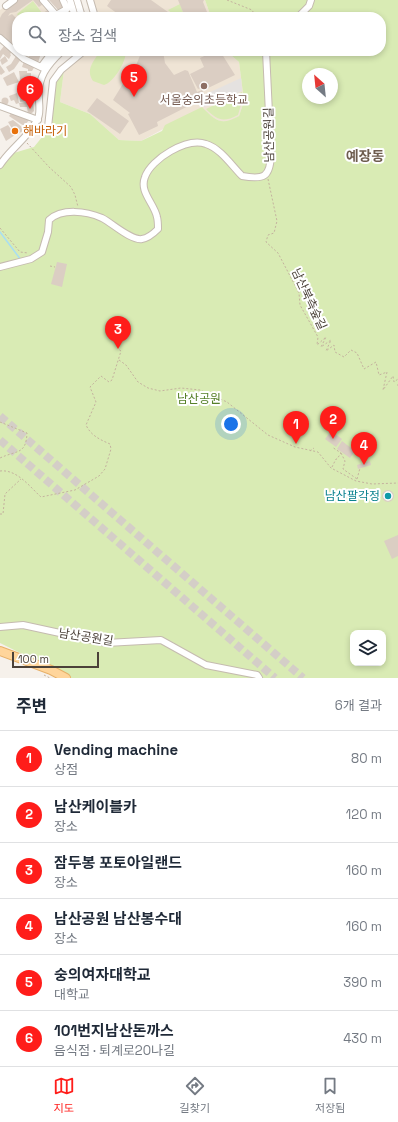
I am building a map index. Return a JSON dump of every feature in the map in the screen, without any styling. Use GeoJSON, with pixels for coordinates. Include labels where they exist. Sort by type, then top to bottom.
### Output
{"type":"FeatureCollection","features":[{"type":"Feature","properties":{"kind":"main road"},"geometry":{"type":"LineString","coordinates":[[0,652],[51,672],[61,678]]}},
{"type":"Feature","properties":{"kind":"main road"},"geometry":{"type":"LineString","coordinates":[[0,652],[51,670],[66,678]]}},
{"type":"Feature","properties":{"kind":"street"},"geometry":{"type":"LineString","coordinates":[[6,6],[14,0]]}},
{"type":"Feature","properties":{"kind":"street"},"geometry":{"type":"LineString","coordinates":[[43,0],[54,12]]}},
{"type":"Feature","properties":{"kind":"street"},"geometry":{"type":"LineString","coordinates":[[62,12],[67,8],[63,0]]}},
{"type":"Feature","properties":{"kind":"street"},"geometry":{"type":"LineString","coordinates":[[70,0],[74,12]]}},
{"type":"Feature","properties":{"kind":"street"},"geometry":{"type":"LineString","coordinates":[[77,0],[81,12]]}},
{"type":"Feature","properties":{"kind":"street"},"geometry":{"type":"LineString","coordinates":[[90,0],[94,12]]}},
{"type":"Feature","properties":{"kind":"street"},"geometry":{"type":"LineString","coordinates":[[303,12],[309,6],[311,0]]}},
{"type":"Feature","properties":{"kind":"street"},"geometry":{"type":"LineString","coordinates":[[0,38],[12,48]]}},
{"type":"Feature","properties":{"kind":"street"},"geometry":{"type":"LineString","coordinates":[[21,56],[43,68]]}},
{"type":"Feature","properties":{"kind":"street"},"geometry":{"type":"LineString","coordinates":[[49,56],[54,59]]}},
{"type":"Feature","properties":{"kind":"street"},"geometry":{"type":"LineString","coordinates":[[0,165],[38,120],[39,89],[43,68],[50,56]]}},
{"type":"Feature","properties":{"kind":"street"},"geometry":{"type":"LineString","coordinates":[[43,68],[57,56]]}},
{"type":"Feature","properties":{"kind":"street"},"geometry":{"type":"LineString","coordinates":[[48,127],[53,80],[61,70],[78,56]]}},
{"type":"Feature","properties":{"kind":"street","name":"남산공원길"},"geometry":{"type":"LineString","coordinates":[[0,267],[31,259],[42,252],[48,232],[49,220],[54,215],[62,212],[101,217],[133,237],[142,239],[151,236],[158,229],[157,217],[144,190],[145,177],[160,157],[186,144],[205,143],[218,152],[242,176],[262,178],[267,174],[270,167],[271,155],[266,56]]}},
{"type":"Feature","properties":{"kind":"street"},"geometry":{"type":"LineString","coordinates":[[0,106],[38,120]]}},
{"type":"Feature","properties":{"kind":"street","name":"남산공원길"},"geometry":{"type":"LineString","coordinates":[[0,627],[23,625],[106,642],[162,640],[206,665],[257,675],[259,678]]}},
{"type":"Feature","properties":{"kind":"path"},"geometry":{"type":"LineString","coordinates":[[227,0],[252,10],[253,12]]}},
{"type":"Feature","properties":{"kind":"path"},"geometry":{"type":"LineString","coordinates":[[23,139],[48,167],[71,187],[75,195],[79,213]]}},
{"type":"Feature","properties":{"kind":"path","name":"남산북측숲길"},"geometry":{"type":"LineString","coordinates":[[267,174],[277,221],[274,233],[268,235],[266,242],[278,253],[300,293],[300,305],[318,337],[316,345],[326,337],[321,347],[331,340],[326,351],[334,345],[335,352],[344,358],[351,350],[357,353],[364,369],[376,362],[379,375],[387,372],[383,390],[393,376],[394,382],[398,378]]}},
{"type":"Feature","properties":{"kind":"path"},"geometry":{"type":"LineString","coordinates":[[0,228],[20,252],[30,254]]}},
{"type":"Feature","properties":{"kind":"path"},"geometry":{"type":"LineString","coordinates":[[50,266],[55,267]]}},
{"type":"Feature","properties":{"kind":"path"},"geometry":{"type":"LineString","coordinates":[[0,471],[7,470],[21,479],[42,498],[74,490],[99,476],[105,469],[111,449],[110,444],[96,437],[89,431],[86,425],[96,402],[90,387],[101,376],[109,382],[112,380],[121,351],[118,349]]}},
{"type":"Feature","properties":{"kind":"path"},"geometry":{"type":"LineString","coordinates":[[119,360],[126,365],[138,382],[148,388],[160,391],[181,388],[200,390],[227,402],[268,435],[294,447],[309,451],[318,451],[331,468],[356,481],[372,484],[398,482]]}},
{"type":"Feature","properties":{"kind":"path"},"geometry":{"type":"LineString","coordinates":[[0,422],[27,433],[24,448],[0,458]]}},
{"type":"Feature","properties":{"kind":"path"},"geometry":{"type":"LineString","coordinates":[[332,447],[341,453],[345,461],[343,469],[357,478]]}},
{"type":"Feature","properties":{"kind":"path"},"geometry":{"type":"LineString","coordinates":[[309,451],[314,448]]}},
{"type":"Feature","properties":{"kind":"path"},"geometry":{"type":"LineString","coordinates":[[331,468],[336,458],[337,460],[341,453]]}},
{"type":"Feature","properties":{"kind":"path"},"geometry":{"type":"LineString","coordinates":[[356,481],[360,468]]}},
{"type":"Feature","properties":{"kind":"path"},"geometry":{"type":"LineString","coordinates":[[0,514],[3,514],[5,494],[21,479]]}},
{"type":"Feature","properties":{"kind":"shaded area"},"geometry":{"type":"Polygon","coordinates":[[[14,0],[43,0],[53,12],[12,12],[12,48],[0,37],[0,10],[14,0]]]}},
{"type":"Feature","properties":{"kind":"shaded area"},"geometry":{"type":"Polygon","coordinates":[[[91,0],[205,0],[209,12],[98,11],[94,12],[91,0]]]}},
{"type":"Feature","properties":{"kind":"shaded area"},"geometry":{"type":"Polygon","coordinates":[[[21,56],[28,56],[26,60],[21,56]]]}},
{"type":"Feature","properties":{"kind":"shaded area"},"geometry":{"type":"Polygon","coordinates":[[[81,56],[232,56],[239,62],[244,101],[239,116],[229,122],[220,121],[212,117],[202,108],[141,141],[119,140],[90,114],[60,102],[64,70],[81,56]]]}},
{"type":"Feature","properties":{"kind":"shaded area"},"geometry":{"type":"Polygon","coordinates":[[[241,78],[242,91],[204,107],[201,100],[207,98],[206,94],[241,78]]]}},
{"type":"Feature","properties":{"kind":"green space","name":"남산공원"},"geometry":{"type":"Polygon","coordinates":[[[205,0],[398,0],[398,678],[71,678],[0,643],[0,165],[7,155],[34,147],[51,126],[54,86],[57,78],[61,71],[79,56],[81,56],[64,70],[60,102],[90,114],[119,140],[141,141],[162,131],[165,125],[202,107],[215,119],[228,121],[239,116],[244,101],[239,62],[232,56],[386,56],[386,12],[209,12],[205,0]]]}},
{"type":"Feature","properties":{"kind":"green space"},"geometry":{"type":"Polygon","coordinates":[[[33,1],[41,12],[19,12],[33,1]]]}},
{"type":"Feature","properties":{"kind":"green space"},"geometry":{"type":"Polygon","coordinates":[[[180,4],[183,12],[170,12],[168,10],[180,4]]]}},
{"type":"Feature","properties":{"kind":"green space"},"geometry":{"type":"Polygon","coordinates":[[[97,56],[125,56],[119,71],[112,80],[104,85],[93,81],[91,77],[90,69],[97,56]]]}},
{"type":"Feature","properties":{"kind":"green space"},"geometry":{"type":"Polygon","coordinates":[[[242,92],[242,101],[238,115],[224,120],[217,118],[206,109],[242,92]]]}},
{"type":"Feature","properties":{"kind":"building"},"geometry":{"type":"Polygon","coordinates":[[[17,0],[33,0],[16,12],[10,13],[8,16],[12,14],[12,45],[0,35],[0,18],[2,14],[17,0]]]}},
{"type":"Feature","properties":{"kind":"building"},"geometry":{"type":"Polygon","coordinates":[[[33,0],[41,0],[43,4],[39,7],[33,0]]]}},
{"type":"Feature","properties":{"kind":"building"},"geometry":{"type":"Polygon","coordinates":[[[49,0],[60,0],[64,8],[59,11],[49,0]]]}},
{"type":"Feature","properties":{"kind":"building"},"geometry":{"type":"Polygon","coordinates":[[[111,0],[151,0],[168,12],[115,12],[107,6],[111,0]]]}},
{"type":"Feature","properties":{"kind":"building"},"geometry":{"type":"Polygon","coordinates":[[[178,0],[204,0],[203,2],[207,12],[183,12],[178,0]]]}},
{"type":"Feature","properties":{"kind":"building"},"geometry":{"type":"Polygon","coordinates":[[[4,46],[12,50],[9,59],[3,54],[0,59],[0,51],[4,46]]]}},
{"type":"Feature","properties":{"kind":"building"},"geometry":{"type":"Polygon","coordinates":[[[5,56],[8,61],[2,65],[0,60],[5,56]]]}},
{"type":"Feature","properties":{"kind":"building"},"geometry":{"type":"Polygon","coordinates":[[[16,56],[21,59],[14,69],[9,72],[6,67],[11,64],[16,56]]]}},
{"type":"Feature","properties":{"kind":"building"},"geometry":{"type":"Polygon","coordinates":[[[29,56],[40,56],[38,63],[28,59],[29,56]]]}},
{"type":"Feature","properties":{"kind":"building"},"geometry":{"type":"Polygon","coordinates":[[[140,56],[164,56],[165,63],[174,75],[185,70],[188,71],[197,92],[202,90],[206,97],[157,122],[158,126],[139,135],[128,114],[130,113],[113,100],[132,69],[134,70],[140,56]]]}},
{"type":"Feature","properties":{"kind":"building"},"geometry":{"type":"Polygon","coordinates":[[[204,56],[223,56],[235,75],[204,90],[203,87],[198,89],[190,74],[204,67],[200,58],[204,56]]]}},
{"type":"Feature","properties":{"kind":"building"},"geometry":{"type":"Polygon","coordinates":[[[24,61],[35,66],[32,71],[28,71],[28,69],[22,67],[24,61]]]}},
{"type":"Feature","properties":{"kind":"building"},"geometry":{"type":"Polygon","coordinates":[[[0,65],[5,72],[1,75],[0,74],[0,65]]]}},
{"type":"Feature","properties":{"kind":"building"},"geometry":{"type":"Polygon","coordinates":[[[19,71],[27,71],[27,73],[31,73],[31,81],[28,81],[31,84],[32,98],[27,98],[28,101],[20,102],[21,87],[19,71]]]}},
{"type":"Feature","properties":{"kind":"building"},"geometry":{"type":"Polygon","coordinates":[[[14,72],[19,82],[7,86],[3,78],[14,72]]]}},
{"type":"Feature","properties":{"kind":"building"},"geometry":{"type":"Polygon","coordinates":[[[17,93],[19,103],[16,104],[14,100],[11,101],[9,96],[17,93]]]}},
{"type":"Feature","properties":{"kind":"building"},"geometry":{"type":"Polygon","coordinates":[[[5,97],[8,98],[8,104],[5,105],[2,104],[1,101],[2,98],[5,97]]]}},
{"type":"Feature","properties":{"kind":"building"},"geometry":{"type":"Polygon","coordinates":[[[97,98],[129,121],[120,134],[87,111],[97,98]]]}},
{"type":"Feature","properties":{"kind":"building"},"geometry":{"type":"Polygon","coordinates":[[[33,101],[34,111],[32,113],[28,114],[27,107],[20,107],[19,103],[33,101]]]}},
{"type":"Feature","properties":{"kind":"building"},"geometry":{"type":"Polygon","coordinates":[[[13,111],[30,119],[24,126],[9,116],[13,111]]]}},
{"type":"Feature","properties":{"kind":"building"},"geometry":{"type":"Polygon","coordinates":[[[13,120],[22,127],[23,131],[16,135],[8,122],[13,120]]]}},
{"type":"Feature","properties":{"kind":"building"},"geometry":{"type":"Polygon","coordinates":[[[8,125],[15,135],[6,141],[0,129],[8,125]]]}},
{"type":"Feature","properties":{"kind":"building"},"geometry":{"type":"Polygon","coordinates":[[[57,262],[67,264],[62,287],[51,284],[57,262]]]}},
{"type":"Feature","properties":{"kind":"building"},"geometry":{"type":"Polygon","coordinates":[[[331,431],[342,439],[336,447],[325,439],[331,431]]]}},
{"type":"Feature","properties":{"kind":"building"},"geometry":{"type":"Polygon","coordinates":[[[342,441],[355,451],[350,458],[337,449],[342,441]]]}},
{"type":"Feature","properties":{"kind":"building"},"geometry":{"type":"Polygon","coordinates":[[[370,461],[371,465],[358,469],[357,465],[370,461]]]}},
{"type":"Feature","properties":{"kind":"building","name":"남산팔각정"},"geometry":{"type":"Polygon","coordinates":[[[388,490],[392,492],[394,496],[392,500],[388,502],[384,500],[382,496],[384,492],[388,490]]]}},
{"type":"Feature","properties":{"kind":"building"},"geometry":{"type":"Polygon","coordinates":[[[398,535],[398,556],[392,559],[384,541],[398,535]]]}},
{"type":"Feature","properties":{"kind":"waterway"},"geometry":{"type":"LineString","coordinates":[[0,232],[21,260]]}},
{"type":"Feature","properties":{"kind":"tunnel"},"geometry":{"type":"LineString","coordinates":[[0,416],[303,678]]}},
{"type":"Feature","properties":{"kind":"tunnel"},"geometry":{"type":"LineString","coordinates":[[0,440],[275,678]]}},
{"type":"Feature","properties":{"kind":"place","name":"서울숭의초등학교"},"geometry":{"type":"Point","coordinates":[204,86]}},
{"type":"Feature","properties":{"kind":"place","name":"숭의여자대학교"},"geometry":{"type":"Point","coordinates":[134,97]}},
{"type":"Feature","properties":{"kind":"place","name":"101번지남산돈까스"},"geometry":{"type":"Point","coordinates":[30,109]}},
{"type":"Feature","properties":{"kind":"place","name":"해바라기"},"geometry":{"type":"Point","coordinates":[15,131]}},
{"type":"Feature","properties":{"kind":"place","name":"잠두봉 포토아일랜드"},"geometry":{"type":"Point","coordinates":[118,349]}},
{"type":"Feature","properties":{"kind":"place","name":"남산케이블카"},"geometry":{"type":"Point","coordinates":[333,439]}},
{"type":"Feature","properties":{"kind":"place","name":"Vending machine"},"geometry":{"type":"Point","coordinates":[296,444]}},
{"type":"Feature","properties":{"kind":"place","name":"남산공원 남산봉수대"},"geometry":{"type":"Point","coordinates":[364,465]}},
{"type":"Feature","properties":{"kind":"place","name":"남산팔각정"},"geometry":{"type":"Point","coordinates":[388,496]}},
{"type":"Feature","properties":{"kind":"district","name":"예장동"},"geometry":{"type":"Point","coordinates":[365,156]}}]}
